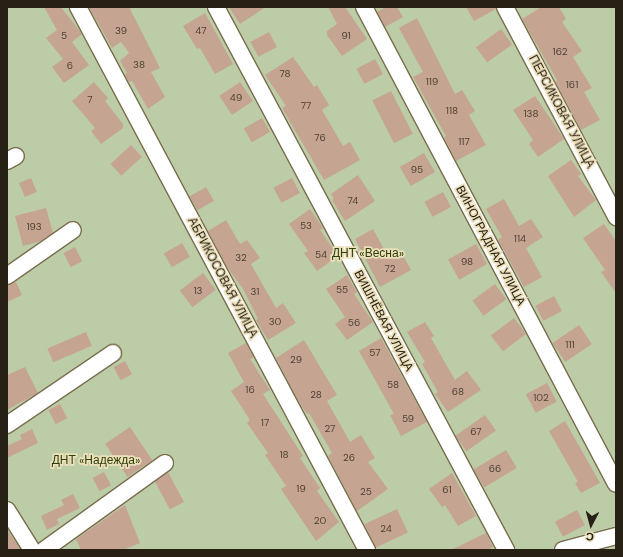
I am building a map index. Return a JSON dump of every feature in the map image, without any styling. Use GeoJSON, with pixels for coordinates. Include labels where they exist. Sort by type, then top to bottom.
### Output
{"type":"FeatureCollection","features":[{"type":"Feature","properties":{"kind":"lane","name":"АБРИКОСОВАЯ УЛИЦА"},"geometry":{"type":"LineString","coordinates":[[78,7],[367,550]]}},
{"type":"Feature","properties":{"kind":"lane","name":"ВИШНЁВАЯ УЛИЦА"},"geometry":{"type":"LineString","coordinates":[[216,7],[506,550]]}},
{"type":"Feature","properties":{"kind":"lane","name":"ВИНОГРАДНАЯ УЛИЦА"},"geometry":{"type":"LineString","coordinates":[[364,7],[616,484]]}},
{"type":"Feature","properties":{"kind":"lane","name":"ПЕРСИКОВАЯ УЛИЦА"},"geometry":{"type":"LineString","coordinates":[[505,7],[616,217]]}},
{"type":"Feature","properties":{"kind":"lane"},"geometry":{"type":"LineString","coordinates":[[7,276],[73,230]]}},
{"type":"Feature","properties":{"kind":"lane"},"geometry":{"type":"LineString","coordinates":[[7,425],[113,353]]}},
{"type":"Feature","properties":{"kind":"lane"},"geometry":{"type":"LineString","coordinates":[[44,550],[165,463]]}},
{"type":"Feature","properties":{"kind":"lane"},"geometry":{"type":"LineString","coordinates":[[7,510],[32,550]]}},
{"type":"Feature","properties":{"kind":"lane"},"geometry":{"type":"LineString","coordinates":[[563,550],[616,536]]}},
{"type":"Feature","properties":{"kind":"green space","name":"ДНТ «Весна»"},"geometry":{"type":"Polygon","coordinates":[[[7,7],[616,7],[616,550],[7,550],[7,7]]]}},
{"type":"Feature","properties":{"kind":"building"},"geometry":{"type":"Polygon","coordinates":[[[44,7],[61,7],[82,34],[72,42],[89,65],[64,83],[52,67],[63,59],[46,38],[57,30],[44,7]]]}},
{"type":"Feature","properties":{"kind":"building"},"geometry":{"type":"Polygon","coordinates":[[[89,7],[129,7],[160,68],[151,72],[165,97],[148,109],[132,81],[129,82],[125,75],[127,73],[120,61],[129,53],[121,42],[112,48],[89,7]]]}},
{"type":"Feature","properties":{"kind":"building"},"geometry":{"type":"Polygon","coordinates":[[[229,7],[266,7],[240,24],[229,7]]]}},
{"type":"Feature","properties":{"kind":"building"},"geometry":{"type":"Polygon","coordinates":[[[328,7],[345,7],[367,39],[342,56],[327,35],[327,31],[337,24],[328,7]]]}},
{"type":"Feature","properties":{"kind":"building"},"geometry":{"type":"Polygon","coordinates":[[[386,7],[397,7],[403,17],[385,27],[377,12],[386,7]]]}},
{"type":"Feature","properties":{"kind":"building"},"geometry":{"type":"Polygon","coordinates":[[[466,7],[496,7],[496,9],[474,21],[466,7]]]}},
{"type":"Feature","properties":{"kind":"building"},"geometry":{"type":"Polygon","coordinates":[[[541,7],[559,7],[566,19],[562,22],[582,51],[573,57],[592,88],[584,92],[600,120],[581,130],[555,82],[557,80],[522,19],[541,7]]]}},
{"type":"Feature","properties":{"kind":"building"},"geometry":{"type":"Polygon","coordinates":[[[205,13],[233,64],[215,74],[200,48],[197,49],[183,26],[205,13]]]}},
{"type":"Feature","properties":{"kind":"building"},"geometry":{"type":"Polygon","coordinates":[[[417,18],[455,94],[462,90],[475,111],[469,115],[486,145],[456,161],[444,138],[446,136],[413,77],[423,72],[399,28],[417,18]]]}},
{"type":"Feature","properties":{"kind":"building"},"geometry":{"type":"Polygon","coordinates":[[[501,29],[512,44],[487,63],[476,47],[501,29]]]}},
{"type":"Feature","properties":{"kind":"building"},"geometry":{"type":"Polygon","coordinates":[[[269,32],[277,47],[258,57],[250,42],[269,32]]]}},
{"type":"Feature","properties":{"kind":"building"},"geometry":{"type":"Polygon","coordinates":[[[293,57],[314,87],[317,85],[329,105],[322,110],[343,146],[350,142],[360,160],[324,180],[282,108],[286,106],[265,75],[293,57]]]}},
{"type":"Feature","properties":{"kind":"building"},"geometry":{"type":"Polygon","coordinates":[[[375,59],[383,74],[364,84],[356,69],[375,59]]]}},
{"type":"Feature","properties":{"kind":"building"},"geometry":{"type":"Polygon","coordinates":[[[94,82],[108,98],[105,101],[123,124],[123,128],[101,144],[91,131],[95,128],[72,101],[94,82]]]}},
{"type":"Feature","properties":{"kind":"building"},"geometry":{"type":"Polygon","coordinates":[[[240,82],[253,101],[232,115],[219,96],[240,82]]]}},
{"type":"Feature","properties":{"kind":"building"},"geometry":{"type":"Polygon","coordinates":[[[391,91],[413,134],[394,143],[372,101],[391,91]]]}},
{"type":"Feature","properties":{"kind":"building"},"geometry":{"type":"Polygon","coordinates":[[[535,96],[564,139],[538,157],[529,144],[533,140],[513,110],[535,96]]]}},
{"type":"Feature","properties":{"kind":"building"},"geometry":{"type":"Polygon","coordinates":[[[262,118],[270,132],[252,142],[244,128],[262,118]]]}},
{"type":"Feature","properties":{"kind":"building"},"geometry":{"type":"Polygon","coordinates":[[[131,145],[142,157],[121,176],[111,164],[131,145]]]}},
{"type":"Feature","properties":{"kind":"building"},"geometry":{"type":"Polygon","coordinates":[[[424,153],[435,172],[411,186],[400,167],[424,153]]]}},
{"type":"Feature","properties":{"kind":"building"},"geometry":{"type":"Polygon","coordinates":[[[571,160],[581,174],[578,176],[596,200],[574,217],[548,176],[571,160]]]}},
{"type":"Feature","properties":{"kind":"building"},"geometry":{"type":"Polygon","coordinates":[[[358,175],[375,201],[345,221],[332,200],[334,199],[331,194],[358,175]]]}},
{"type":"Feature","properties":{"kind":"building"},"geometry":{"type":"Polygon","coordinates":[[[31,178],[37,192],[25,197],[19,183],[31,178]]]}},
{"type":"Feature","properties":{"kind":"building"},"geometry":{"type":"Polygon","coordinates":[[[292,178],[300,193],[281,203],[273,188],[292,178]]]}},
{"type":"Feature","properties":{"kind":"building"},"geometry":{"type":"Polygon","coordinates":[[[206,187],[214,201],[198,210],[190,196],[206,187]]]}},
{"type":"Feature","properties":{"kind":"building"},"geometry":{"type":"Polygon","coordinates":[[[443,192],[451,207],[432,217],[424,202],[443,192]]]}},
{"type":"Feature","properties":{"kind":"building"},"geometry":{"type":"Polygon","coordinates":[[[504,199],[519,226],[531,219],[543,237],[526,248],[542,277],[524,287],[498,240],[502,237],[486,209],[504,199]]]}},
{"type":"Feature","properties":{"kind":"building"},"geometry":{"type":"Polygon","coordinates":[[[46,208],[53,233],[41,241],[23,246],[15,216],[46,208]]]}},
{"type":"Feature","properties":{"kind":"building"},"geometry":{"type":"Polygon","coordinates":[[[310,209],[323,228],[320,230],[338,256],[317,271],[304,253],[308,251],[289,224],[310,209]]]}},
{"type":"Feature","properties":{"kind":"building"},"geometry":{"type":"Polygon","coordinates":[[[226,220],[240,244],[247,240],[260,258],[251,264],[276,308],[283,303],[296,323],[268,340],[256,320],[258,319],[243,289],[225,264],[208,231],[226,220]]]}},
{"type":"Feature","properties":{"kind":"building"},"geometry":{"type":"Polygon","coordinates":[[[604,224],[616,241],[616,293],[601,272],[605,270],[583,238],[604,224]]]}},
{"type":"Feature","properties":{"kind":"building"},"geometry":{"type":"Polygon","coordinates":[[[373,229],[389,258],[401,252],[411,270],[380,287],[355,239],[373,229]]]}},
{"type":"Feature","properties":{"kind":"building"},"geometry":{"type":"Polygon","coordinates":[[[182,243],[190,257],[172,267],[164,254],[182,243]]]}},
{"type":"Feature","properties":{"kind":"building"},"geometry":{"type":"Polygon","coordinates":[[[476,244],[487,264],[459,280],[448,260],[476,244]]]}},
{"type":"Feature","properties":{"kind":"building"},"geometry":{"type":"Polygon","coordinates":[[[75,247],[82,261],[71,267],[63,253],[75,247]]]}},
{"type":"Feature","properties":{"kind":"building"},"geometry":{"type":"Polygon","coordinates":[[[203,273],[216,290],[192,307],[180,290],[203,273]]]}},
{"type":"Feature","properties":{"kind":"building"},"geometry":{"type":"Polygon","coordinates":[[[347,275],[357,292],[354,294],[373,322],[347,340],[335,324],[345,317],[326,289],[347,275]]]}},
{"type":"Feature","properties":{"kind":"building"},"geometry":{"type":"Polygon","coordinates":[[[16,282],[22,295],[7,302],[7,285],[16,282]]]}},
{"type":"Feature","properties":{"kind":"building"},"geometry":{"type":"Polygon","coordinates":[[[495,284],[506,299],[484,316],[472,300],[495,284]]]}},
{"type":"Feature","properties":{"kind":"building"},"geometry":{"type":"Polygon","coordinates":[[[554,296],[562,311],[543,321],[535,306],[554,296]]]}},
{"type":"Feature","properties":{"kind":"building"},"geometry":{"type":"Polygon","coordinates":[[[514,318],[526,334],[503,351],[491,335],[514,318]]]}},
{"type":"Feature","properties":{"kind":"building"},"geometry":{"type":"Polygon","coordinates":[[[425,322],[434,336],[431,338],[455,380],[467,371],[481,390],[448,412],[435,394],[438,392],[422,364],[425,362],[407,332],[425,322]]]}},
{"type":"Feature","properties":{"kind":"building"},"geometry":{"type":"Polygon","coordinates":[[[579,325],[592,344],[565,362],[552,343],[579,325]]]}},
{"type":"Feature","properties":{"kind":"building"},"geometry":{"type":"Polygon","coordinates":[[[86,332],[92,346],[53,362],[47,348],[86,332]]]}},
{"type":"Feature","properties":{"kind":"building"},"geometry":{"type":"Polygon","coordinates":[[[381,338],[427,422],[401,436],[390,415],[394,414],[359,351],[381,338]]]}},
{"type":"Feature","properties":{"kind":"building"},"geometry":{"type":"Polygon","coordinates":[[[304,340],[337,395],[327,401],[350,442],[361,435],[375,458],[368,462],[388,489],[357,511],[328,456],[332,453],[309,413],[307,414],[298,401],[276,358],[304,340]]]}},
{"type":"Feature","properties":{"kind":"building"},"geometry":{"type":"Polygon","coordinates":[[[246,343],[254,357],[250,359],[270,390],[263,394],[303,456],[300,458],[320,488],[317,491],[339,522],[316,541],[281,489],[286,486],[265,455],[268,453],[247,423],[250,420],[231,391],[244,382],[228,353],[246,343]]]}},
{"type":"Feature","properties":{"kind":"building"},"geometry":{"type":"Polygon","coordinates":[[[125,361],[132,374],[121,380],[114,367],[125,361]]]}},
{"type":"Feature","properties":{"kind":"building"},"geometry":{"type":"Polygon","coordinates":[[[25,367],[38,393],[7,410],[7,375],[25,367]]]}},
{"type":"Feature","properties":{"kind":"building"},"geometry":{"type":"Polygon","coordinates":[[[547,383],[557,402],[536,413],[526,394],[547,383]]]}},
{"type":"Feature","properties":{"kind":"building"},"geometry":{"type":"Polygon","coordinates":[[[60,404],[67,418],[56,424],[48,410],[60,404]]]}},
{"type":"Feature","properties":{"kind":"building"},"geometry":{"type":"Polygon","coordinates":[[[485,415],[496,431],[466,451],[456,436],[485,415]]]}},
{"type":"Feature","properties":{"kind":"building"},"geometry":{"type":"Polygon","coordinates":[[[565,421],[600,483],[581,493],[575,483],[578,482],[549,431],[565,421]]]}},
{"type":"Feature","properties":{"kind":"building"},"geometry":{"type":"Polygon","coordinates":[[[130,427],[152,460],[127,477],[105,444],[130,427]]]}},
{"type":"Feature","properties":{"kind":"building"},"geometry":{"type":"Polygon","coordinates":[[[32,429],[38,443],[7,458],[7,446],[22,439],[20,435],[32,429]]]}},
{"type":"Feature","properties":{"kind":"building"},"geometry":{"type":"Polygon","coordinates":[[[506,450],[517,468],[484,488],[473,470],[506,450]]]}},
{"type":"Feature","properties":{"kind":"building"},"geometry":{"type":"Polygon","coordinates":[[[104,472],[111,485],[100,491],[93,478],[104,472]]]}},
{"type":"Feature","properties":{"kind":"building"},"geometry":{"type":"Polygon","coordinates":[[[168,472],[184,502],[170,510],[154,480],[168,472]]]}},
{"type":"Feature","properties":{"kind":"building"},"geometry":{"type":"Polygon","coordinates":[[[452,473],[476,516],[458,526],[445,505],[442,507],[429,489],[452,473]]]}},
{"type":"Feature","properties":{"kind":"building"},"geometry":{"type":"Polygon","coordinates":[[[73,494],[80,508],[57,519],[59,524],[47,530],[41,516],[64,505],[61,500],[73,494]]]}},
{"type":"Feature","properties":{"kind":"building"},"geometry":{"type":"Polygon","coordinates":[[[125,505],[140,543],[123,550],[81,550],[76,539],[125,505]]]}},
{"type":"Feature","properties":{"kind":"building"},"geometry":{"type":"Polygon","coordinates":[[[397,509],[408,533],[375,548],[364,524],[397,509]]]}},
{"type":"Feature","properties":{"kind":"building"},"geometry":{"type":"Polygon","coordinates":[[[577,510],[585,525],[563,537],[555,522],[577,510]]]}},
{"type":"Feature","properties":{"kind":"building"},"geometry":{"type":"Polygon","coordinates":[[[7,530],[19,546],[21,550],[7,550],[7,530]]]}},
{"type":"Feature","properties":{"kind":"building"},"geometry":{"type":"Polygon","coordinates":[[[486,533],[493,547],[487,550],[451,550],[486,533]]]}},
{"type":"Feature","properties":{"kind":"park label","name":"ДНТ «Надежда»"},"geometry":{"type":"Point","coordinates":[96,461]}}]}
